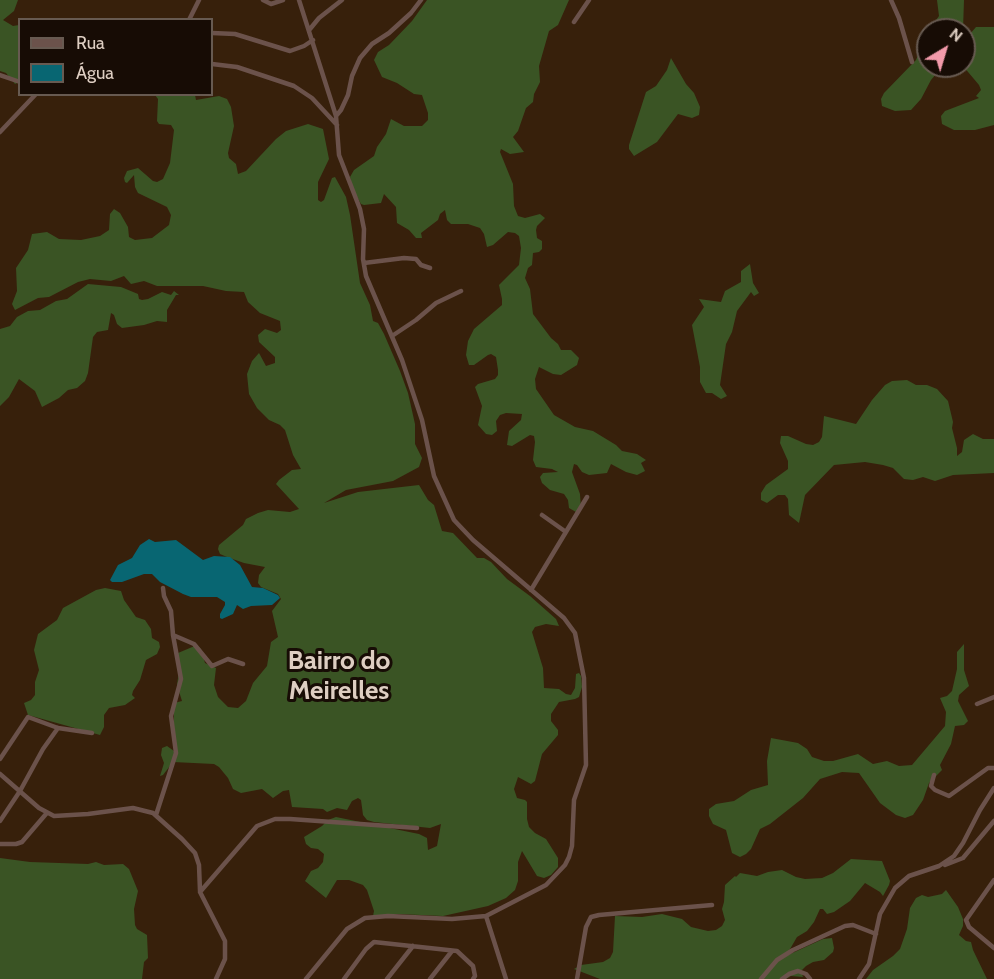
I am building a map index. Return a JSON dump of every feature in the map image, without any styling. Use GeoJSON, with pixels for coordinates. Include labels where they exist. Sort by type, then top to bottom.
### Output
{"type":"FeatureCollection","features":[{"type":"Feature","properties":{"kind":"street"},"geometry":{"type":"LineString","coordinates":[[190,18],[199,0]]}},
{"type":"Feature","properties":{"kind":"street"},"geometry":{"type":"LineString","coordinates":[[263,0],[271,4],[283,0]]}},
{"type":"Feature","properties":{"kind":"street"},"geometry":{"type":"LineString","coordinates":[[299,0],[310,29],[329,101],[336,116],[339,155],[360,209],[364,229],[366,276],[414,393],[434,476],[454,520],[473,540],[564,618],[575,633],[584,678],[586,765],[574,800],[572,846],[565,865],[546,885],[486,916],[452,919],[388,916],[365,918],[347,929],[308,978]]}},
{"type":"Feature","properties":{"kind":"street"},"geometry":{"type":"LineString","coordinates":[[310,29],[318,18],[342,0]]}},
{"type":"Feature","properties":{"kind":"street"},"geometry":{"type":"LineString","coordinates":[[336,116],[348,95],[352,76],[360,57],[372,44],[389,33],[411,13],[421,0]]}},
{"type":"Feature","properties":{"kind":"street"},"geometry":{"type":"LineString","coordinates":[[574,22],[589,0]]}},
{"type":"Feature","properties":{"kind":"street"},"geometry":{"type":"LineString","coordinates":[[891,0],[899,18],[912,62]]}},
{"type":"Feature","properties":{"kind":"street"},"geometry":{"type":"LineString","coordinates":[[213,33],[235,34],[290,51],[313,40]]}},
{"type":"Feature","properties":{"kind":"street"},"geometry":{"type":"LineString","coordinates":[[213,64],[237,67],[294,86],[312,98],[337,125]]}},
{"type":"Feature","properties":{"kind":"street"},"geometry":{"type":"LineString","coordinates":[[0,75],[18,81]]}},
{"type":"Feature","properties":{"kind":"street"},"geometry":{"type":"LineString","coordinates":[[0,132],[34,96]]}},
{"type":"Feature","properties":{"kind":"street"},"geometry":{"type":"LineString","coordinates":[[364,263],[404,258],[416,259],[421,265],[430,268]]}},
{"type":"Feature","properties":{"kind":"street"},"geometry":{"type":"LineString","coordinates":[[392,336],[436,303],[461,291]]}},
{"type":"Feature","properties":{"kind":"street"},"geometry":{"type":"LineString","coordinates":[[531,590],[587,497]]}},
{"type":"Feature","properties":{"kind":"street"},"geometry":{"type":"LineString","coordinates":[[542,514],[566,532]]}},
{"type":"Feature","properties":{"kind":"street"},"geometry":{"type":"LineString","coordinates":[[156,815],[177,748],[171,716],[181,679],[171,611],[163,588]]}},
{"type":"Feature","properties":{"kind":"street"},"geometry":{"type":"LineString","coordinates":[[173,635],[194,644],[212,666],[228,659],[243,664]]}},
{"type":"Feature","properties":{"kind":"street"},"geometry":{"type":"LineString","coordinates":[[977,704],[994,697]]}},
{"type":"Feature","properties":{"kind":"street"},"geometry":{"type":"LineString","coordinates":[[0,759],[26,717],[36,718],[58,728],[92,733]]}},
{"type":"Feature","properties":{"kind":"street"},"geometry":{"type":"LineString","coordinates":[[0,821],[58,728]]}},
{"type":"Feature","properties":{"kind":"street"},"geometry":{"type":"LineString","coordinates":[[934,775],[931,786],[950,796],[988,768],[994,768]]}},
{"type":"Feature","properties":{"kind":"street"},"geometry":{"type":"LineString","coordinates":[[0,774],[46,814],[66,817],[139,808],[156,815],[195,853],[199,865],[200,892],[225,941],[225,959],[216,979]]}},
{"type":"Feature","properties":{"kind":"street"},"geometry":{"type":"LineString","coordinates":[[939,866],[959,851],[984,802],[994,788]]}},
{"type":"Feature","properties":{"kind":"street"},"geometry":{"type":"LineString","coordinates":[[0,844],[22,842],[46,814]]}},
{"type":"Feature","properties":{"kind":"street"},"geometry":{"type":"LineString","coordinates":[[200,892],[243,840],[263,822],[290,819],[417,828]]}},
{"type":"Feature","properties":{"kind":"street"},"geometry":{"type":"LineString","coordinates":[[859,979],[868,964],[880,914],[900,882],[918,872],[963,858],[994,821]]}},
{"type":"Feature","properties":{"kind":"street"},"geometry":{"type":"LineString","coordinates":[[994,880],[966,920],[969,927],[994,948]]}},
{"type":"Feature","properties":{"kind":"street"},"geometry":{"type":"LineString","coordinates":[[578,979],[586,927],[591,917],[712,905]]}},
{"type":"Feature","properties":{"kind":"street"},"geometry":{"type":"LineString","coordinates":[[486,916],[506,979]]}},
{"type":"Feature","properties":{"kind":"street"},"geometry":{"type":"LineString","coordinates":[[761,979],[777,960],[845,926],[853,925],[876,934]]}},
{"type":"Feature","properties":{"kind":"street"},"geometry":{"type":"LineString","coordinates":[[354,979],[346,977],[366,949],[374,942],[457,951],[473,966],[475,976],[472,979]]}},
{"type":"Feature","properties":{"kind":"street"},"geometry":{"type":"LineString","coordinates":[[387,979],[413,946]]}},
{"type":"Feature","properties":{"kind":"street"},"geometry":{"type":"LineString","coordinates":[[430,979],[452,951]]}},
{"type":"Feature","properties":{"kind":"street"},"geometry":{"type":"LineString","coordinates":[[782,979],[798,971],[806,974],[810,979]]}},
{"type":"Feature","properties":{"kind":"green space"},"geometry":{"type":"Polygon","coordinates":[[[0,0],[18,0],[14,11],[3,20],[13,26],[18,25],[18,82],[15,84],[6,73],[0,71],[0,0]]]}},
{"type":"Feature","properties":{"kind":"green space"},"geometry":{"type":"Polygon","coordinates":[[[427,0],[569,0],[558,25],[549,31],[539,66],[540,82],[533,102],[526,108],[518,131],[513,137],[524,152],[510,154],[501,149],[500,152],[513,184],[514,206],[518,216],[525,218],[540,214],[545,218],[536,230],[537,238],[542,241],[542,249],[533,253],[532,265],[528,268],[525,278],[530,289],[533,314],[561,350],[571,350],[579,358],[577,365],[561,375],[539,367],[535,379],[536,389],[554,415],[575,427],[593,431],[622,451],[637,454],[646,460],[641,463],[645,471],[637,475],[611,464],[607,473],[589,475],[574,464],[572,472],[580,494],[581,509],[576,512],[569,508],[564,494],[550,490],[542,483],[540,477],[543,473],[558,472],[536,467],[533,460],[534,436],[530,435],[512,446],[507,445],[509,431],[521,420],[522,414],[500,415],[496,421],[497,431],[492,435],[486,434],[478,425],[482,406],[475,387],[495,379],[498,370],[496,357],[491,354],[474,365],[469,365],[466,355],[468,341],[474,329],[502,305],[499,285],[519,265],[521,248],[519,236],[508,232],[493,245],[487,247],[480,228],[468,224],[451,224],[447,220],[445,210],[440,214],[438,220],[421,233],[422,238],[416,238],[409,230],[397,223],[396,207],[384,194],[381,203],[361,204],[351,182],[350,177],[354,170],[374,156],[391,119],[404,126],[422,126],[428,120],[422,95],[414,94],[382,77],[374,60],[378,52],[389,45],[412,21],[427,0]]]}},
{"type":"Feature","properties":{"kind":"green space"},"geometry":{"type":"Polygon","coordinates":[[[937,0],[964,0],[963,18],[938,18],[937,0]]]}},
{"type":"Feature","properties":{"kind":"green space"},"geometry":{"type":"Polygon","coordinates":[[[976,27],[994,27],[994,125],[975,130],[954,130],[942,124],[941,116],[945,111],[979,98],[976,96],[981,90],[973,78],[976,78],[976,27]]]}},
{"type":"Feature","properties":{"kind":"green space"},"geometry":{"type":"Polygon","coordinates":[[[671,58],[694,93],[700,107],[699,115],[692,118],[678,114],[657,142],[634,156],[629,145],[646,92],[656,86],[667,70],[671,58]]]}},
{"type":"Feature","properties":{"kind":"green space"},"geometry":{"type":"Polygon","coordinates":[[[916,60],[916,78],[933,78],[921,99],[911,110],[895,111],[882,106],[881,99],[916,60]]]}},
{"type":"Feature","properties":{"kind":"green space"},"geometry":{"type":"Polygon","coordinates":[[[156,96],[195,96],[196,100],[219,96],[227,99],[231,107],[234,126],[228,153],[229,158],[236,164],[238,174],[246,171],[286,131],[308,124],[323,129],[329,159],[318,182],[318,200],[321,202],[324,200],[332,178],[335,177],[346,197],[360,283],[370,305],[373,321],[378,323],[384,334],[408,393],[415,424],[415,444],[422,458],[419,467],[393,481],[346,490],[324,503],[358,492],[419,485],[434,505],[442,531],[453,533],[477,558],[484,558],[491,562],[507,579],[556,619],[559,626],[546,624],[535,627],[532,632],[543,668],[544,688],[559,689],[571,695],[575,688],[576,674],[579,673],[581,676],[582,687],[579,697],[559,702],[551,714],[551,721],[558,730],[558,735],[542,754],[535,781],[531,784],[518,777],[514,789],[517,798],[527,802],[529,827],[546,839],[558,858],[558,867],[551,875],[544,878],[537,876],[522,851],[518,862],[518,881],[515,890],[506,898],[488,906],[443,916],[398,914],[373,916],[374,911],[363,885],[349,880],[337,880],[326,898],[305,881],[311,871],[323,862],[324,854],[306,844],[304,837],[328,820],[336,817],[419,834],[427,838],[428,850],[437,846],[441,824],[430,828],[367,820],[363,815],[361,800],[358,798],[352,801],[347,810],[337,808],[327,812],[323,809],[292,807],[289,790],[273,798],[262,789],[241,793],[233,789],[228,778],[214,764],[173,762],[160,776],[164,763],[161,755],[162,748],[167,746],[174,751],[174,703],[182,701],[177,685],[178,653],[197,645],[201,649],[205,663],[216,668],[214,685],[218,697],[228,707],[238,708],[246,701],[253,683],[267,666],[271,642],[278,637],[272,611],[281,599],[278,594],[261,587],[258,583],[259,575],[265,567],[227,557],[220,554],[218,549],[219,545],[243,525],[246,519],[258,513],[268,510],[290,512],[299,509],[276,484],[292,470],[301,469],[293,455],[285,430],[269,420],[257,408],[249,394],[247,374],[252,361],[259,353],[266,366],[275,363],[275,357],[259,342],[258,335],[265,329],[277,333],[281,330],[280,321],[260,313],[248,302],[244,292],[203,286],[157,286],[144,281],[131,284],[124,276],[111,281],[90,279],[78,282],[49,297],[38,298],[15,310],[12,304],[17,291],[16,268],[28,250],[32,234],[47,232],[59,239],[81,240],[100,236],[109,230],[110,214],[114,209],[120,213],[128,227],[129,237],[135,240],[152,238],[169,225],[171,215],[167,207],[138,193],[134,175],[127,183],[124,178],[127,171],[138,168],[157,182],[163,179],[170,163],[174,130],[171,125],[159,124],[157,121],[158,99],[156,96]]]}},
{"type":"Feature","properties":{"kind":"green space"},"geometry":{"type":"Polygon","coordinates":[[[750,264],[753,283],[759,293],[754,296],[751,292],[737,311],[732,332],[726,344],[720,385],[727,396],[721,399],[712,393],[706,393],[700,382],[700,367],[692,325],[704,307],[699,299],[721,302],[725,291],[741,282],[741,271],[750,264]]]}},
{"type":"Feature","properties":{"kind":"green space"},"geometry":{"type":"Polygon","coordinates":[[[88,284],[121,287],[138,294],[139,299],[142,300],[162,292],[171,295],[174,291],[179,295],[176,295],[167,310],[167,322],[157,321],[122,328],[111,313],[108,330],[97,332],[93,337],[88,373],[85,381],[77,388],[68,390],[42,407],[35,391],[19,379],[9,397],[0,406],[0,329],[10,326],[17,317],[28,311],[40,310],[56,301],[67,299],[88,284]]]}},
{"type":"Feature","properties":{"kind":"green space"},"geometry":{"type":"Polygon","coordinates":[[[907,380],[916,385],[927,385],[937,389],[948,401],[957,456],[962,452],[964,440],[973,434],[983,439],[994,439],[994,473],[953,475],[935,481],[923,477],[913,480],[904,479],[893,468],[883,465],[865,462],[834,465],[805,495],[799,523],[789,515],[788,499],[785,495],[778,495],[767,503],[761,500],[761,493],[766,485],[788,469],[788,461],[780,443],[781,436],[788,436],[813,445],[822,437],[824,416],[856,424],[885,385],[892,381],[907,380]]]}},
{"type":"Feature","properties":{"kind":"green space"},"geometry":{"type":"Polygon","coordinates":[[[105,588],[121,591],[124,600],[136,617],[145,620],[151,629],[152,638],[159,642],[160,647],[157,654],[146,660],[140,680],[133,691],[132,695],[135,698],[125,705],[109,708],[104,715],[104,727],[100,735],[28,715],[24,703],[35,695],[35,682],[39,670],[34,650],[38,634],[57,620],[63,608],[96,590],[105,588]]]}},
{"type":"Feature","properties":{"kind":"green space"},"geometry":{"type":"Polygon","coordinates":[[[964,644],[964,670],[969,686],[959,695],[958,701],[968,721],[964,725],[955,726],[951,744],[940,765],[942,770],[929,783],[923,800],[913,815],[905,818],[896,815],[880,803],[859,773],[842,772],[820,779],[803,798],[760,829],[751,849],[746,854],[740,857],[732,853],[726,830],[713,824],[709,816],[709,809],[716,804],[734,801],[751,790],[768,785],[767,761],[771,738],[798,743],[807,749],[812,757],[824,761],[833,761],[858,754],[873,764],[887,761],[899,766],[912,765],[945,726],[946,712],[940,698],[952,691],[957,669],[957,652],[964,644]]]}},
{"type":"Feature","properties":{"kind":"green space"},"geometry":{"type":"Polygon","coordinates":[[[0,858],[30,862],[123,864],[129,869],[138,891],[134,909],[135,925],[147,935],[148,958],[144,962],[142,979],[0,979],[0,858]]]}},
{"type":"Feature","properties":{"kind":"green space"},"geometry":{"type":"Polygon","coordinates":[[[851,859],[882,861],[890,881],[889,885],[883,896],[865,883],[850,901],[834,912],[827,914],[820,909],[814,922],[807,931],[797,937],[786,956],[823,939],[832,938],[833,952],[824,960],[806,966],[801,971],[803,977],[791,976],[786,979],[600,979],[574,969],[610,958],[613,952],[615,916],[642,917],[662,914],[682,919],[691,927],[708,931],[716,930],[725,920],[722,909],[725,885],[740,873],[757,876],[782,870],[805,879],[822,878],[833,873],[851,859]]]}},
{"type":"Feature","properties":{"kind":"green space"},"geometry":{"type":"Polygon","coordinates":[[[946,890],[963,919],[959,935],[971,942],[987,979],[866,979],[873,970],[900,949],[907,929],[910,908],[916,898],[922,895],[928,897],[942,894],[946,890]]]}},
{"type":"Feature","properties":{"kind":"water"},"geometry":{"type":"Polygon","coordinates":[[[149,539],[155,542],[176,540],[203,560],[214,556],[230,557],[240,565],[252,587],[263,588],[280,598],[272,605],[251,606],[243,609],[237,605],[233,614],[222,619],[220,614],[225,602],[217,597],[191,597],[183,594],[160,582],[152,574],[144,574],[122,582],[112,582],[110,580],[118,565],[132,558],[140,545],[149,539]]]}},
{"type":"Feature","properties":{"kind":"district","name":"Bairro do Meirelles"},"geometry":{"type":"Point","coordinates":[339,676]}}]}
